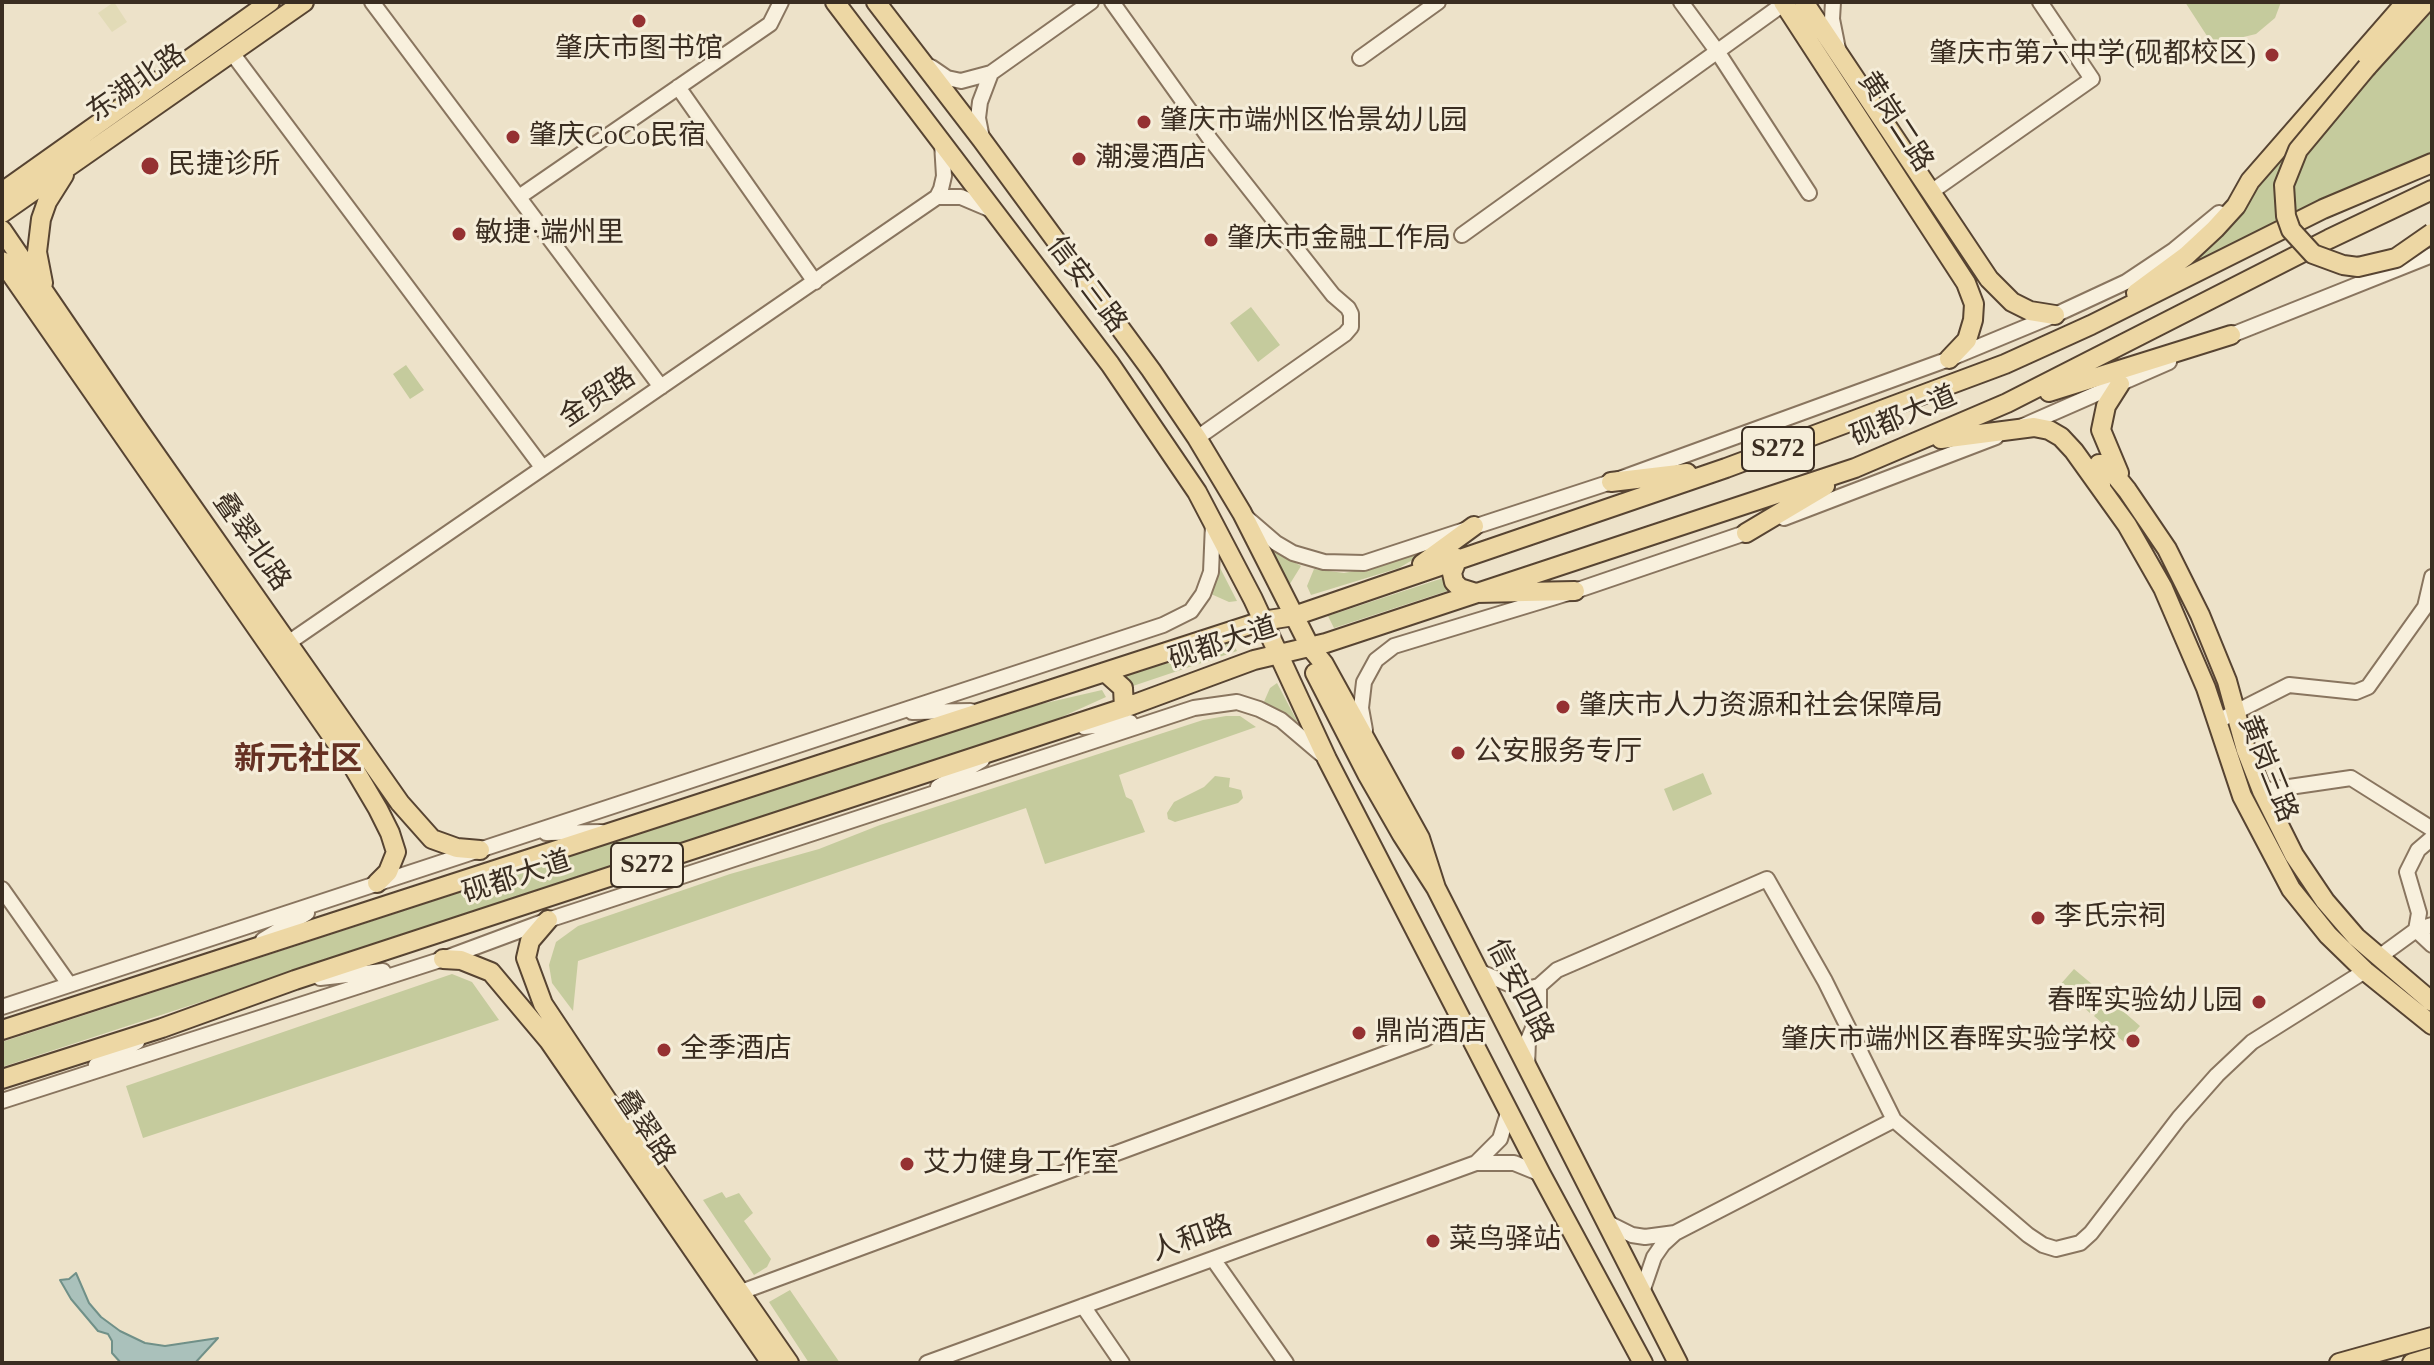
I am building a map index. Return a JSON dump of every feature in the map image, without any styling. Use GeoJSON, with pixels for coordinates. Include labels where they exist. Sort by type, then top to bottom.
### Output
{"type":"FeatureCollection","features":[{"type":"Feature","properties":{"kind":"main road","name":"东湖北路"},"geometry":{"type":"LineString","coordinates":[[2,213],[304,2]]}},
{"type":"Feature","properties":{"kind":"main road","name":"信安三路"},"geometry":{"type":"LineString","coordinates":[[835,2],[1110,364],[1197,492],[1277,653]]}},
{"type":"Feature","properties":{"kind":"main road","name":"信安三路"},"geometry":{"type":"LineString","coordinates":[[876,2],[982,140],[1151,370],[1197,438],[1242,513],[1310,647]]}},
{"type":"Feature","properties":{"kind":"main road","name":"黄岗二路"},"geometry":{"type":"LineString","coordinates":[[1786,2],[1960,273],[1974,304],[1973,320],[1967,340],[1949,359]]}},
{"type":"Feature","properties":{"kind":"main road","name":"黄岗二路"},"geometry":{"type":"LineString","coordinates":[[1804,2],[1978,264],[2012,302],[2030,311],[2055,315]]}},
{"type":"Feature","properties":{"kind":"main road"},"geometry":{"type":"LineString","coordinates":[[2364,60],[2396,2]]}},
{"type":"Feature","properties":{"kind":"main road"},"geometry":{"type":"LineString","coordinates":[[2406,2],[2298,150],[2284,185],[2286,216],[2291,230],[2313,254],[2358,267],[2396,258],[2432,233]]}},
{"type":"Feature","properties":{"kind":"main road"},"geometry":{"type":"LineString","coordinates":[[2091,325],[2186,256],[2215,229],[2236,206],[2250,181],[2364,60],[2426,2]]}},
{"type":"Feature","properties":{"kind":"main road","name":"东湖北路"},"geometry":{"type":"LineString","coordinates":[[2,192],[262,4]]}},
{"type":"Feature","properties":{"kind":"main road","name":"砚都大道"},"geometry":{"type":"LineString","coordinates":[[2,1030],[1262,621],[1294,616],[1726,468],[1961,382],[2091,325],[2323,209],[2432,163]]}},
{"type":"Feature","properties":{"kind":"main road"},"geometry":{"type":"LineString","coordinates":[[2,279],[36,295],[41,219],[47,202],[71,164]]}},
{"type":"Feature","properties":{"kind":"main road","name":"砚都大道"},"geometry":{"type":"LineString","coordinates":[[2,1079],[1056,731],[1277,653],[1310,647],[1855,468],[2007,403],[2432,190]]}},
{"type":"Feature","properties":{"kind":"main road","name":"叠翠北路"},"geometry":{"type":"LineString","coordinates":[[2,230],[36,295],[352,765],[378,809],[396,852],[388,872],[377,883]]}},
{"type":"Feature","properties":{"kind":"main road","name":"叠翠北路"},"geometry":{"type":"LineString","coordinates":[[2,261],[36,295],[135,425],[400,803],[432,839],[445,846],[480,850]]}},
{"type":"Feature","properties":{"kind":"main road"},"geometry":{"type":"LineString","coordinates":[[1960,273],[1972,274],[1978,264]]}},
{"type":"Feature","properties":{"kind":"main road"},"geometry":{"type":"LineString","coordinates":[[2007,403],[2231,335]]}},
{"type":"Feature","properties":{"kind":"main road"},"geometry":{"type":"LineString","coordinates":[[2120,384],[2106,406],[2101,430],[2127,490]]}},
{"type":"Feature","properties":{"kind":"main road","name":"黄岗三路"},"geometry":{"type":"LineString","coordinates":[[1915,443],[2034,427],[2061,437],[2127,525],[2163,588],[2206,688],[2242,796],[2291,889],[2328,935],[2365,971],[2432,1025]]}},
{"type":"Feature","properties":{"kind":"main road"},"geometry":{"type":"LineString","coordinates":[[2105,495],[2095,470],[2099,464],[2106,464],[2127,490]]}},
{"type":"Feature","properties":{"kind":"main road"},"geometry":{"type":"LineString","coordinates":[[1611,482],[1726,468]]}},
{"type":"Feature","properties":{"kind":"main road"},"geometry":{"type":"LineString","coordinates":[[1746,533],[1855,468]]}},
{"type":"Feature","properties":{"kind":"main road"},"geometry":{"type":"LineString","coordinates":[[1197,492],[1221,478]]}},
{"type":"Feature","properties":{"kind":"main road","name":"黄岗三路"},"geometry":{"type":"LineString","coordinates":[[2127,490],[2167,549],[2193,602],[2227,681],[2262,791],[2294,855],[2325,901],[2356,937],[2432,1002]]}},
{"type":"Feature","properties":{"kind":"main road"},"geometry":{"type":"LineString","coordinates":[[1402,579],[1474,526]]}},
{"type":"Feature","properties":{"kind":"main road"},"geometry":{"type":"LineString","coordinates":[[1458,558],[1452,573],[1454,582],[1460,588],[1476,593],[1575,591]]}},
{"type":"Feature","properties":{"kind":"main road"},"geometry":{"type":"LineString","coordinates":[[1310,647],[1324,664],[1420,838],[1436,888]]}},
{"type":"Feature","properties":{"kind":"main road","name":"信安四路"},"geometry":{"type":"LineString","coordinates":[[1310,647],[1312,668],[1367,774],[1436,888],[1678,1363]]}},
{"type":"Feature","properties":{"kind":"main road"},"geometry":{"type":"LineString","coordinates":[[1277,653],[1327,759],[1541,1174],[1643,1363]]}},
{"type":"Feature","properties":{"kind":"main road"},"geometry":{"type":"LineString","coordinates":[[1105,672],[1123,688],[1124,708]]}},
{"type":"Feature","properties":{"kind":"main road"},"geometry":{"type":"LineString","coordinates":[[1342,787],[1367,774]]}},
{"type":"Feature","properties":{"kind":"main road"},"geometry":{"type":"LineString","coordinates":[[378,809],[391,815],[398,811],[400,803]]}},
{"type":"Feature","properties":{"kind":"main road","name":"叠翠路"},"geometry":{"type":"LineString","coordinates":[[548,920],[530,941],[526,958],[543,1004],[789,1363]]}},
{"type":"Feature","properties":{"kind":"main road","name":"叠翠路"},"geometry":{"type":"LineString","coordinates":[[443,959],[461,960],[491,972],[549,1041],[771,1363]]}},
{"type":"Feature","properties":{"kind":"main road"},"geometry":{"type":"LineString","coordinates":[[522,1010],[529,998],[537,997],[543,1004]]}},
{"type":"Feature","properties":{"kind":"main road"},"geometry":{"type":"LineString","coordinates":[[2339,1363],[2432,1337]]}},
{"type":"Feature","properties":{"kind":"main road"},"geometry":{"type":"LineString","coordinates":[[2412,1363],[2432,1357]]}},
{"type":"Feature","properties":{"kind":"street"},"geometry":{"type":"LineString","coordinates":[[372,2],[661,387]]}},
{"type":"Feature","properties":{"kind":"street"},"geometry":{"type":"LineString","coordinates":[[519,197],[770,24],[781,2]]}},
{"type":"Feature","properties":{"kind":"street"},"geometry":{"type":"LineString","coordinates":[[918,58],[947,78],[961,81],[991,73],[1091,2]]}},
{"type":"Feature","properties":{"kind":"street"},"geometry":{"type":"LineString","coordinates":[[1112,2],[1210,139],[1351,314],[1351,327],[1345,334],[1197,438]]}},
{"type":"Feature","properties":{"kind":"street"},"geometry":{"type":"LineString","coordinates":[[1360,58],[1438,2]]}},
{"type":"Feature","properties":{"kind":"street"},"geometry":{"type":"LineString","coordinates":[[1681,2],[1717,51],[1809,193]]}},
{"type":"Feature","properties":{"kind":"street"},"geometry":{"type":"LineString","coordinates":[[1462,235],[1786,2]]}},
{"type":"Feature","properties":{"kind":"street"},"geometry":{"type":"LineString","coordinates":[[1833,2],[1832,19],[1840,57]]}},
{"type":"Feature","properties":{"kind":"street"},"geometry":{"type":"LineString","coordinates":[[1931,192],[2092,79],[2040,2]]}},
{"type":"Feature","properties":{"kind":"street"},"geometry":{"type":"LineString","coordinates":[[232,53],[542,467]]}},
{"type":"Feature","properties":{"kind":"street"},"geometry":{"type":"LineString","coordinates":[[982,140],[978,118],[980,102],[991,73]]}},
{"type":"Feature","properties":{"kind":"street"},"geometry":{"type":"LineString","coordinates":[[678,87],[815,282]]}},
{"type":"Feature","properties":{"kind":"street"},"geometry":{"type":"LineString","coordinates":[[942,142],[944,176],[937,197],[961,197],[995,211]]}},
{"type":"Feature","properties":{"kind":"street"},"geometry":{"type":"LineString","coordinates":[[1242,513],[1276,543],[1293,553],[1313,560],[1364,563],[1611,482],[1949,359],[2126,282],[2213,220],[2250,181]]}},
{"type":"Feature","properties":{"kind":"street","name":"金贸路"},"geometry":{"type":"LineString","coordinates":[[288,643],[937,197]]}},
{"type":"Feature","properties":{"kind":"street"},"geometry":{"type":"LineString","coordinates":[[1368,744],[1361,693],[1370,671],[1386,650],[1746,533],[2019,428],[2231,335],[2432,255]]}},
{"type":"Feature","properties":{"kind":"street","name":"砚都大道"},"geometry":{"type":"LineString","coordinates":[[2,1007],[1177,619],[1191,611],[1203,594],[1211,572],[1213,524]]}},
{"type":"Feature","properties":{"kind":"street"},"geometry":{"type":"LineString","coordinates":[[2216,722],[2289,685],[2356,692],[2368,687],[2428,609],[2432,577]]}},
{"type":"Feature","properties":{"kind":"street","name":"砚都大道"},"geometry":{"type":"LineString","coordinates":[[2,1101],[443,959],[548,920],[1214,703],[1237,702],[1281,720],[1327,759]]}},
{"type":"Feature","properties":{"kind":"street"},"geometry":{"type":"LineString","coordinates":[[896,712],[988,710]]}},
{"type":"Feature","properties":{"kind":"street"},"geometry":{"type":"LineString","coordinates":[[1056,731],[1163,718]]}},
{"type":"Feature","properties":{"kind":"street"},"geometry":{"type":"LineString","coordinates":[[918,800],[999,750]]}},
{"type":"Feature","properties":{"kind":"street"},"geometry":{"type":"LineString","coordinates":[[2262,791],[2351,778],[2432,829]]}},
{"type":"Feature","properties":{"kind":"street"},"geometry":{"type":"LineString","coordinates":[[530,834],[617,831]]}},
{"type":"Feature","properties":{"kind":"street"},"geometry":{"type":"LineString","coordinates":[[2416,930],[2419,913],[2407,872],[2418,850],[2432,838]]}},
{"type":"Feature","properties":{"kind":"street"},"geometry":{"type":"LineString","coordinates":[[1478,971],[1523,990],[1539,986],[1557,970],[1767,879],[1825,981],[1894,1120],[2028,1235],[2056,1249],[2080,1243],[2091,1233],[2179,1118],[2252,1042],[2365,971]]}},
{"type":"Feature","properties":{"kind":"street"},"geometry":{"type":"LineString","coordinates":[[2,889],[69,984]]}},
{"type":"Feature","properties":{"kind":"street"},"geometry":{"type":"LineString","coordinates":[[245,951],[328,901]]}},
{"type":"Feature","properties":{"kind":"street"},"geometry":{"type":"LineString","coordinates":[[2379,957],[2416,930],[2432,925]]}},
{"type":"Feature","properties":{"kind":"street"},"geometry":{"type":"LineString","coordinates":[[2416,930],[2432,945]]}},
{"type":"Feature","properties":{"kind":"street"},"geometry":{"type":"LineString","coordinates":[[295,980],[410,968]]}},
{"type":"Feature","properties":{"kind":"street"},"geometry":{"type":"LineString","coordinates":[[1527,1069],[1528,1040],[1539,1014],[1539,986]]}},
{"type":"Feature","properties":{"kind":"street"},"geometry":{"type":"LineString","coordinates":[[741,1292],[1425,1039],[1461,1017]]}},
{"type":"Feature","properties":{"kind":"street"},"geometry":{"type":"LineString","coordinates":[[64,1082],[162,1028]]}},
{"type":"Feature","properties":{"kind":"street"},"geometry":{"type":"LineString","coordinates":[[1476,1163],[1500,1139],[1509,1110]]}},
{"type":"Feature","properties":{"kind":"street"},"geometry":{"type":"LineString","coordinates":[[1608,1223],[1645,1237],[1675,1233],[1894,1120]]}},
{"type":"Feature","properties":{"kind":"street"},"geometry":{"type":"LineString","coordinates":[[1476,1163],[1514,1163],[1541,1174]]}},
{"type":"Feature","properties":{"kind":"street","name":"人和路"},"geometry":{"type":"LineString","coordinates":[[927,1363],[1476,1163]]}},
{"type":"Feature","properties":{"kind":"street"},"geometry":{"type":"LineString","coordinates":[[1642,1292],[1654,1257],[1675,1233]]}},
{"type":"Feature","properties":{"kind":"street"},"geometry":{"type":"LineString","coordinates":[[1213,1259],[1286,1363]]}},
{"type":"Feature","properties":{"kind":"street"},"geometry":{"type":"LineString","coordinates":[[1083,1306],[1122,1363]]}},
{"type":"Feature","properties":{"kind":"shaded area"},"geometry":{"type":"Polygon","coordinates":[[[114,2],[127,22],[112,32],[98,13],[114,2]]]}},
{"type":"Feature","properties":{"kind":"green space"},"geometry":{"type":"Polygon","coordinates":[[[2185,2],[2281,2],[2275,18],[2256,34],[2231,40],[2220,38],[2228,51],[2220,56],[2185,2]]]}},
{"type":"Feature","properties":{"kind":"green space"},"geometry":{"type":"Polygon","coordinates":[[[2432,3],[2432,159],[2167,276],[2292,141],[2432,3]]]}},
{"type":"Feature","properties":{"kind":"green space"},"geometry":{"type":"Polygon","coordinates":[[[1251,307],[1280,345],[1258,362],[1230,323],[1251,307]]]}},
{"type":"Feature","properties":{"kind":"green space"},"geometry":{"type":"Polygon","coordinates":[[[406,365],[424,390],[410,399],[393,374],[406,365]]]}},
{"type":"Feature","properties":{"kind":"green space"},"geometry":{"type":"Polygon","coordinates":[[[1267,547],[1301,566],[1288,587],[1267,547]]]}},
{"type":"Feature","properties":{"kind":"green space"},"geometry":{"type":"Polygon","coordinates":[[[1434,547],[1399,568],[1311,595],[1307,586],[1314,569],[1344,573],[1434,547]]]}},
{"type":"Feature","properties":{"kind":"green space"},"geometry":{"type":"Polygon","coordinates":[[[1217,562],[1237,601],[1229,602],[1211,594],[1217,562]]]}},
{"type":"Feature","properties":{"kind":"green space"},"geometry":{"type":"Polygon","coordinates":[[[1443,578],[1447,591],[1334,628],[1328,616],[1443,578]]]}},
{"type":"Feature","properties":{"kind":"green space"},"geometry":{"type":"Polygon","coordinates":[[[1231,639],[1237,651],[1124,689],[1119,676],[1231,639]]]}},
{"type":"Feature","properties":{"kind":"green space"},"geometry":{"type":"Polygon","coordinates":[[[1277,683],[1297,721],[1295,723],[1263,704],[1270,688],[1277,683]]]}},
{"type":"Feature","properties":{"kind":"green space"},"geometry":{"type":"Polygon","coordinates":[[[1102,690],[1106,697],[1035,729],[2,1067],[2,1042],[1024,708],[1102,690]]]}},
{"type":"Feature","properties":{"kind":"green space"},"geometry":{"type":"Polygon","coordinates":[[[1240,716],[1256,727],[1119,775],[1126,797],[1132,800],[1145,832],[1045,864],[1026,808],[578,961],[573,1011],[552,983],[549,965],[556,942],[578,926],[1203,720],[1240,716]]]}},
{"type":"Feature","properties":{"kind":"green space"},"geometry":{"type":"Polygon","coordinates":[[[1703,773],[1712,794],[1673,811],[1664,789],[1703,773]]]}},
{"type":"Feature","properties":{"kind":"green space"},"geometry":{"type":"Polygon","coordinates":[[[1215,776],[1230,778],[1229,787],[1241,790],[1243,798],[1238,803],[1175,822],[1168,819],[1167,813],[1174,802],[1204,787],[1215,776]]]}},
{"type":"Feature","properties":{"kind":"green space"},"geometry":{"type":"Polygon","coordinates":[[[2074,969],[2105,995],[2090,1013],[2059,986],[2074,969]]]}},
{"type":"Feature","properties":{"kind":"green space"},"geometry":{"type":"Polygon","coordinates":[[[452,974],[472,982],[499,1020],[143,1138],[126,1086],[452,974]]]}},
{"type":"Feature","properties":{"kind":"green space"},"geometry":{"type":"Polygon","coordinates":[[[2109,999],[2140,1026],[2125,1043],[2094,1016],[2109,999]]]}},
{"type":"Feature","properties":{"kind":"green space"},"geometry":{"type":"Polygon","coordinates":[[[722,1192],[726,1198],[739,1193],[753,1213],[744,1221],[771,1259],[767,1267],[754,1275],[703,1200],[722,1192]]]}},
{"type":"Feature","properties":{"kind":"green space"},"geometry":{"type":"Polygon","coordinates":[[[790,1290],[840,1363],[809,1363],[769,1302],[790,1290]]]}},
{"type":"Feature","properties":{"kind":"water"},"geometry":{"type":"Polygon","coordinates":[[[76,1273],[89,1303],[101,1317],[145,1343],[165,1346],[218,1338],[195,1363],[121,1363],[112,1353],[112,1341],[108,1334],[98,1331],[71,1299],[60,1280],[69,1279],[76,1273]]]}},
{"type":"Feature","properties":{"kind":"place","name":"肇庆市图书馆"},"geometry":{"type":"Point","coordinates":[639,21]}},
{"type":"Feature","properties":{"kind":"place","name":"肇庆市第六中学(砚都校区)"},"geometry":{"type":"Point","coordinates":[2272,55]}},
{"type":"Feature","properties":{"kind":"place","name":"肇庆市端州区怡景幼儿园"},"geometry":{"type":"Point","coordinates":[1144,122]}},
{"type":"Feature","properties":{"kind":"place","name":"肇庆CoCo民宿"},"geometry":{"type":"Point","coordinates":[513,137]}},
{"type":"Feature","properties":{"kind":"place","name":"潮漫酒店"},"geometry":{"type":"Point","coordinates":[1079,159]}},
{"type":"Feature","properties":{"kind":"place","name":"民捷诊所"},"geometry":{"type":"Point","coordinates":[150,166]}},
{"type":"Feature","properties":{"kind":"place","name":"敏捷·端州里"},"geometry":{"type":"Point","coordinates":[459,234]}},
{"type":"Feature","properties":{"kind":"place","name":"肇庆市金融工作局"},"geometry":{"type":"Point","coordinates":[1211,240]}},
{"type":"Feature","properties":{"kind":"place","name":"肇庆市人力资源和社会保障局"},"geometry":{"type":"Point","coordinates":[1563,707]}},
{"type":"Feature","properties":{"kind":"place","name":"公安服务专厅"},"geometry":{"type":"Point","coordinates":[1458,753]}},
{"type":"Feature","properties":{"kind":"place","name":"李氏宗祠"},"geometry":{"type":"Point","coordinates":[2038,918]}},
{"type":"Feature","properties":{"kind":"place","name":"春晖实验幼儿园"},"geometry":{"type":"Point","coordinates":[2259,1002]}},
{"type":"Feature","properties":{"kind":"place","name":"鼎尚酒店"},"geometry":{"type":"Point","coordinates":[1359,1033]}},
{"type":"Feature","properties":{"kind":"place","name":"肇庆市端州区春晖实验学校"},"geometry":{"type":"Point","coordinates":[2133,1041]}},
{"type":"Feature","properties":{"kind":"place","name":"全季酒店"},"geometry":{"type":"Point","coordinates":[664,1050]}},
{"type":"Feature","properties":{"kind":"place","name":"艾力健身工作室"},"geometry":{"type":"Point","coordinates":[907,1164]}},
{"type":"Feature","properties":{"kind":"place","name":"菜鸟驿站"},"geometry":{"type":"Point","coordinates":[1433,1241]}},
{"type":"Feature","properties":{"kind":"district","name":"新元社区"},"geometry":{"type":"Point","coordinates":[298,761]}}]}
